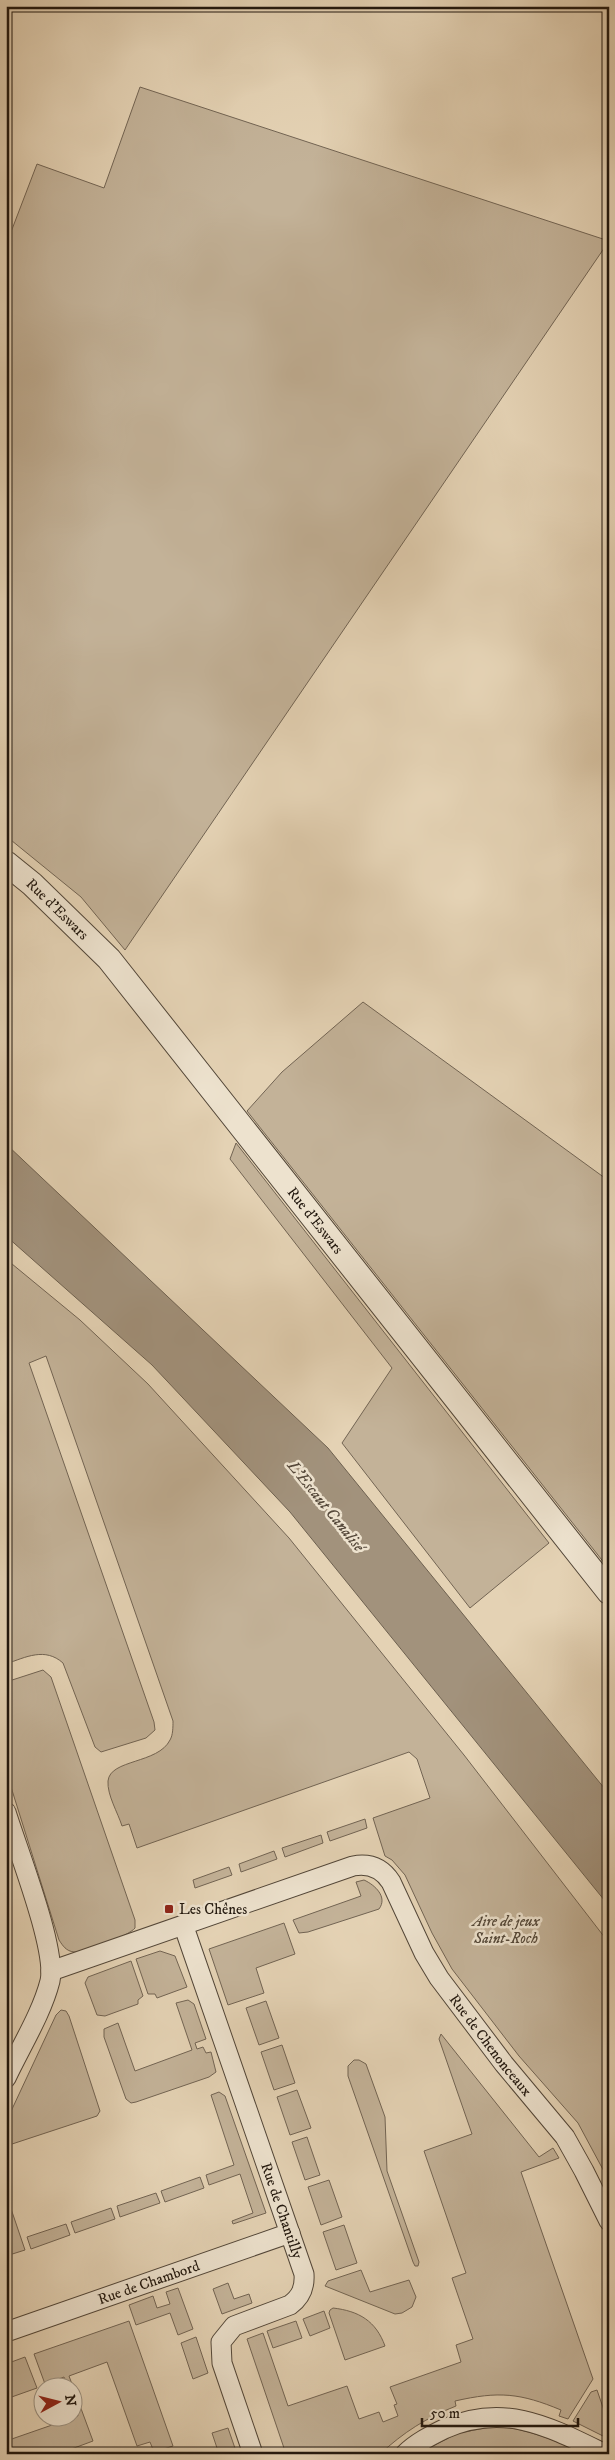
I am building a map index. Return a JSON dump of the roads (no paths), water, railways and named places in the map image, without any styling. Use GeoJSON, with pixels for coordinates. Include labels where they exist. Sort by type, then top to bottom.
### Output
{"type":"FeatureCollection","features":[{"type":"Feature","properties":{"kind":"street","name":"Rue d'Eswars"},"geometry":{"type":"LineString","coordinates":[[6,863],[32,884],[109,959],[609,1592]]}},
{"type":"Feature","properties":{"kind":"street"},"geometry":{"type":"LineString","coordinates":[[6,1812],[48,1947],[51,1971],[43,2000],[6,2078]]}},
{"type":"Feature","properties":{"kind":"street","name":"Rue de Chenonceaux"},"geometry":{"type":"LineString","coordinates":[[184,1927],[353,1866],[364,1865],[377,1868],[391,1882],[424,1953],[439,1978],[504,2064],[565,2137],[609,2222]]}},
{"type":"Feature","properties":{"kind":"street"},"geometry":{"type":"LineString","coordinates":[[51,1971],[184,1927]]}},
{"type":"Feature","properties":{"kind":"street","name":"Rue de Chantilly"},"geometry":{"type":"LineString","coordinates":[[184,1927],[304,2274],[302,2292],[290,2305],[234,2326],[221,2342],[222,2363],[253,2454]]}},
{"type":"Feature","properties":{"kind":"street","name":"Rue de Chambord"},"geometry":{"type":"LineString","coordinates":[[6,2332],[290,2233]]}},
{"type":"Feature","properties":{"kind":"street"},"geometry":{"type":"LineString","coordinates":[[405,2454],[427,2438],[453,2425],[482,2418],[502,2416],[532,2422],[605,2454]]}},
{"type":"Feature","properties":{"kind":"water","name":"L'Escaut Canalisé"},"geometry":{"type":"Polygon","coordinates":[[[6,1144],[328,1448],[609,1794],[609,1906],[290,1512],[152,1365],[6,1236],[6,1144]]]}},
{"type":"Feature","properties":{"kind":"place","name":"Les Chênes"},"geometry":{"type":"Point","coordinates":[169,1909]}},
{"type":"Feature","properties":{"kind":"park label","name":"Aire de jeux Saint-Roch"},"geometry":{"type":"Point","coordinates":[506,1930]}}]}
